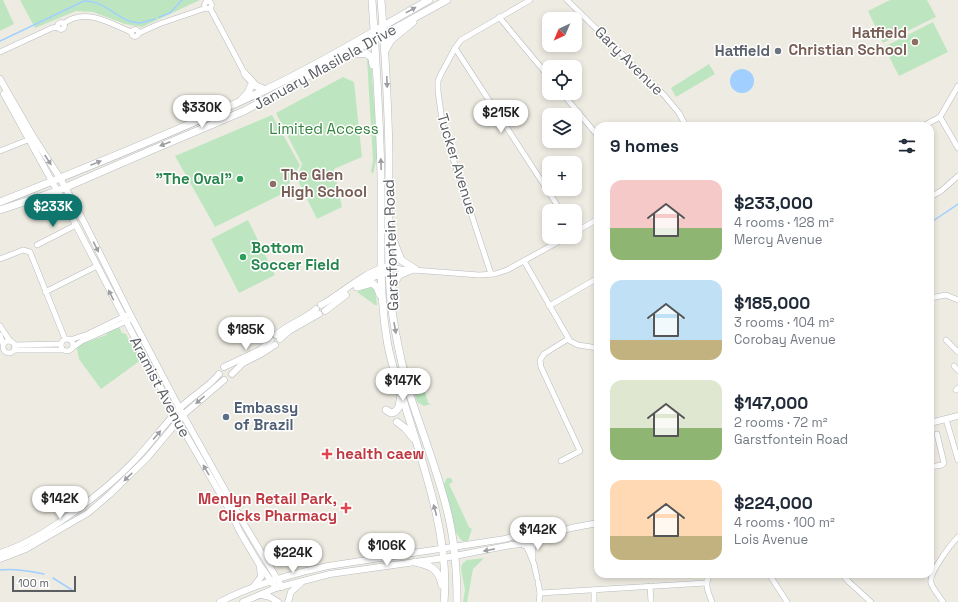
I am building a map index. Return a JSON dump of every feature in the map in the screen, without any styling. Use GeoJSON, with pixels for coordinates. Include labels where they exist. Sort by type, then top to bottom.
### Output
{"type":"FeatureCollection","features":[{"type":"Feature","properties":{"kind":"main road","name":"Garstfontein Road"},"geometry":{"type":"LineString","coordinates":[[372,0],[378,74],[381,179],[381,271],[387,340],[437,514],[444,558],[444,600]]}},
{"type":"Feature","properties":{"kind":"main road","name":"Garstfontein Road"},"geometry":{"type":"LineString","coordinates":[[381,0],[386,51],[389,151],[388,233],[390,291],[395,330],[403,368],[448,514],[455,556],[457,602]]}},
{"type":"Feature","properties":{"kind":"main road","name":"January Masilela Drive"},"geometry":{"type":"LineString","coordinates":[[0,202],[266,90],[332,56],[429,0]]}},
{"type":"Feature","properties":{"kind":"main road","name":"January Masilela Drive"},"geometry":{"type":"LineString","coordinates":[[0,210],[65,188],[238,114],[447,0]]}},
{"type":"Feature","properties":{"kind":"main road"},"geometry":{"type":"LineString","coordinates":[[386,51],[391,40],[411,24],[417,17]]}},
{"type":"Feature","properties":{"kind":"main road"},"geometry":{"type":"LineString","coordinates":[[351,53],[365,53],[369,55],[373,60],[374,70],[378,74]]}},
{"type":"Feature","properties":{"kind":"main road"},"geometry":{"type":"LineString","coordinates":[[245,74],[256,86],[266,90]]}},
{"type":"Feature","properties":{"kind":"main road"},"geometry":{"type":"LineString","coordinates":[[238,103],[248,93],[251,86]]}},
{"type":"Feature","properties":{"kind":"main road"},"geometry":{"type":"LineString","coordinates":[[255,95],[262,98],[287,88]]}},
{"type":"Feature","properties":{"kind":"main road"},"geometry":{"type":"LineString","coordinates":[[388,233],[394,242],[401,260],[414,269]]}},
{"type":"Feature","properties":{"kind":"main road"},"geometry":{"type":"LineString","coordinates":[[390,291],[398,276],[414,269]]}},
{"type":"Feature","properties":{"kind":"main road"},"geometry":{"type":"LineString","coordinates":[[357,287],[369,283],[374,284],[377,287],[383,302]]}},
{"type":"Feature","properties":{"kind":"main road"},"geometry":{"type":"LineString","coordinates":[[386,410],[391,413],[396,412],[399,407],[401,393]]}},
{"type":"Feature","properties":{"kind":"main road"},"geometry":{"type":"LineString","coordinates":[[397,422],[405,428],[415,441]]}},
{"type":"Feature","properties":{"kind":"main road"},"geometry":{"type":"LineString","coordinates":[[415,562],[429,565],[436,570],[441,580],[444,600]]}},
{"type":"Feature","properties":{"kind":"street","name":"Tucker Avenue"},"geometry":{"type":"LineString","coordinates":[[491,274],[445,135],[441,119],[438,81],[459,42],[530,0]]}},
{"type":"Feature","properties":{"kind":"street","name":"Gary Avenue"},"geometry":{"type":"LineString","coordinates":[[567,0],[664,95],[684,122]]}},
{"type":"Feature","properties":{"kind":"street"},"geometry":{"type":"LineString","coordinates":[[0,52],[52,28],[58,27],[62,29],[64,27],[63,24],[78,17],[92,16],[131,32],[133,29],[136,29],[139,33],[212,5],[211,1]]}},
{"type":"Feature","properties":{"kind":"street"},"geometry":{"type":"LineString","coordinates":[[207,6],[255,95]]}},
{"type":"Feature","properties":{"kind":"street"},"geometry":{"type":"LineString","coordinates":[[499,17],[542,69]]}},
{"type":"Feature","properties":{"kind":"street"},"geometry":{"type":"LineString","coordinates":[[455,48],[556,204]]}},
{"type":"Feature","properties":{"kind":"street"},"geometry":{"type":"LineString","coordinates":[[0,79],[31,139]]}},
{"type":"Feature","properties":{"kind":"street"},"geometry":{"type":"LineString","coordinates":[[931,122],[940,117],[958,86]]}},
{"type":"Feature","properties":{"kind":"street"},"geometry":{"type":"LineString","coordinates":[[0,87],[31,139]]}},
{"type":"Feature","properties":{"kind":"street"},"geometry":{"type":"LineString","coordinates":[[568,100],[594,131]]}},
{"type":"Feature","properties":{"kind":"street"},"geometry":{"type":"LineString","coordinates":[[940,117],[958,148]]}},
{"type":"Feature","properties":{"kind":"street"},"geometry":{"type":"LineString","coordinates":[[0,151],[31,139]]}},
{"type":"Feature","properties":{"kind":"street","name":"Aramist Avenue"},"geometry":{"type":"LineString","coordinates":[[31,139],[60,178],[183,415],[279,587]]}},
{"type":"Feature","properties":{"kind":"street","name":"Aramist Avenue"},"geometry":{"type":"LineString","coordinates":[[31,139],[176,418],[259,564],[274,579]]}},
{"type":"Feature","properties":{"kind":"street"},"geometry":{"type":"LineString","coordinates":[[934,194],[958,176]]}},
{"type":"Feature","properties":{"kind":"street"},"geometry":{"type":"LineString","coordinates":[[582,228],[594,221]]}},
{"type":"Feature","properties":{"kind":"street"},"geometry":{"type":"LineString","coordinates":[[37,245],[76,225]]}},
{"type":"Feature","properties":{"kind":"street"},"geometry":{"type":"LineString","coordinates":[[320,310],[365,276],[381,271],[389,269],[414,269],[479,275],[491,274],[507,270],[554,244]]}},
{"type":"Feature","properties":{"kind":"street"},"geometry":{"type":"LineString","coordinates":[[0,259],[24,250],[31,254],[45,292],[67,340],[72,344],[72,348]]}},
{"type":"Feature","properties":{"kind":"street"},"geometry":{"type":"LineString","coordinates":[[524,261],[568,339],[575,345],[594,347]]}},
{"type":"Feature","properties":{"kind":"street"},"geometry":{"type":"LineString","coordinates":[[45,292],[97,266]]}},
{"type":"Feature","properties":{"kind":"street"},"geometry":{"type":"LineString","coordinates":[[0,559],[26,549],[88,513],[109,496],[147,458],[176,418],[180,409],[208,386],[219,374],[219,371],[260,350],[381,271]]}},
{"type":"Feature","properties":{"kind":"street"},"geometry":{"type":"LineString","coordinates":[[549,306],[594,280]]}},
{"type":"Feature","properties":{"kind":"street"},"geometry":{"type":"LineString","coordinates":[[934,297],[946,295],[958,300]]}},
{"type":"Feature","properties":{"kind":"street"},"geometry":{"type":"LineString","coordinates":[[3,344],[7,341],[13,345],[61,347],[68,351],[82,341],[131,316]]}},
{"type":"Feature","properties":{"kind":"street"},"geometry":{"type":"LineString","coordinates":[[61,347],[67,340],[89,334],[124,320]]}},
{"type":"Feature","properties":{"kind":"street"},"geometry":{"type":"LineString","coordinates":[[0,326],[13,345]]}},
{"type":"Feature","properties":{"kind":"street"},"geometry":{"type":"LineString","coordinates":[[0,334],[3,349],[6,353],[10,353],[13,345]]}},
{"type":"Feature","properties":{"kind":"street"},"geometry":{"type":"LineString","coordinates":[[561,461],[580,451],[541,367],[540,360],[544,354],[568,339]]}},
{"type":"Feature","properties":{"kind":"street"},"geometry":{"type":"LineString","coordinates":[[0,554],[9,551],[43,533],[106,489],[176,418],[183,415],[224,380],[229,379],[242,363],[261,354],[275,340]]}},
{"type":"Feature","properties":{"kind":"street"},"geometry":{"type":"LineString","coordinates":[[946,340],[958,352]]}},
{"type":"Feature","properties":{"kind":"street"},"geometry":{"type":"LineString","coordinates":[[224,368],[229,369],[232,374]]}},
{"type":"Feature","properties":{"kind":"street"},"geometry":{"type":"LineString","coordinates":[[219,374],[219,377],[224,380]]}},
{"type":"Feature","properties":{"kind":"street"},"geometry":{"type":"LineString","coordinates":[[934,422],[958,416]]}},
{"type":"Feature","properties":{"kind":"street"},"geometry":{"type":"LineString","coordinates":[[946,419],[958,460]]}},
{"type":"Feature","properties":{"kind":"street"},"geometry":{"type":"LineString","coordinates":[[934,466],[942,465],[944,463],[937,434]]}},
{"type":"Feature","properties":{"kind":"street"},"geometry":{"type":"LineString","coordinates":[[243,602],[279,587],[310,578],[347,571],[444,558],[511,545],[530,545],[534,538],[554,531],[594,524]]}},
{"type":"Feature","properties":{"kind":"street"},"geometry":{"type":"LineString","coordinates":[[220,602],[274,579],[328,566],[505,539],[528,530],[534,538],[534,564],[540,594],[539,602]]}},
{"type":"Feature","properties":{"kind":"street"},"geometry":{"type":"LineString","coordinates":[[520,534],[520,539],[525,545],[534,564]]}},
{"type":"Feature","properties":{"kind":"street"},"geometry":{"type":"LineString","coordinates":[[934,569],[958,537]]}},
{"type":"Feature","properties":{"kind":"street"},"geometry":{"type":"LineString","coordinates":[[250,589],[261,577],[259,564]]}},
{"type":"Feature","properties":{"kind":"street"},"geometry":{"type":"LineString","coordinates":[[288,602],[292,589],[310,578]]}},
{"type":"Feature","properties":{"kind":"street"},"geometry":{"type":"LineString","coordinates":[[708,578],[706,583],[712,602]]}},
{"type":"Feature","properties":{"kind":"street"},"geometry":{"type":"LineString","coordinates":[[772,578],[787,602]]}},
{"type":"Feature","properties":{"kind":"street"},"geometry":{"type":"LineString","coordinates":[[846,578],[871,602]]}},
{"type":"Feature","properties":{"kind":"street"},"geometry":{"type":"LineString","coordinates":[[931,578],[931,584],[943,602]]}},
{"type":"Feature","properties":{"kind":"street"},"geometry":{"type":"LineString","coordinates":[[540,594],[706,583]]}},
{"type":"Feature","properties":{"kind":"street"},"geometry":{"type":"LineString","coordinates":[[650,586],[651,602]]}},
{"type":"Feature","properties":{"kind":"street"},"geometry":{"type":"LineString","coordinates":[[594,590],[594,602]]}},
{"type":"Feature","properties":{"kind":"street"},"geometry":{"type":"LineString","coordinates":[[260,594],[270,597],[278,602]]}},
{"type":"Feature","properties":{"kind":"green space"},"geometry":{"type":"Polygon","coordinates":[[[0,0],[3,0],[14,24],[0,31],[0,0]]]}},
{"type":"Feature","properties":{"kind":"green space"},"geometry":{"type":"Polygon","coordinates":[[[20,0],[200,0],[142,27],[125,24],[93,12],[76,11],[35,28],[20,0]]]}},
{"type":"Feature","properties":{"kind":"green space"},"geometry":{"type":"Polygon","coordinates":[[[890,0],[927,0],[936,17],[883,43],[868,11],[890,0]]]}},
{"type":"Feature","properties":{"kind":"green space"},"geometry":{"type":"Polygon","coordinates":[[[933,22],[948,52],[899,76],[884,47],[933,22]]]}},
{"type":"Feature","properties":{"kind":"green space"},"geometry":{"type":"Polygon","coordinates":[[[368,56],[371,59],[378,153],[373,174],[371,171],[373,161],[368,56]]]}},
{"type":"Feature","properties":{"kind":"green space"},"geometry":{"type":"Polygon","coordinates":[[[709,64],[715,74],[676,97],[671,88],[709,64]]]}},
{"type":"Feature","properties":{"kind":"green space","name":"Limited Access"},"geometry":{"type":"Polygon","coordinates":[[[343,77],[354,82],[362,157],[334,169],[342,207],[317,219],[297,179],[302,164],[276,113],[343,77]]]}},
{"type":"Feature","properties":{"kind":"green space","name":"\"The Oval\""},"geometry":{"type":"Polygon","coordinates":[[[272,115],[300,165],[284,193],[215,227],[175,156],[272,115]]]}},
{"type":"Feature","properties":{"kind":"green space","name":"Bottom Soccer Field"},"geometry":{"type":"Polygon","coordinates":[[[248,220],[275,275],[239,293],[211,239],[248,220]]]}},
{"type":"Feature","properties":{"kind":"green space"},"geometry":{"type":"Polygon","coordinates":[[[371,286],[375,290],[377,305],[357,292],[371,286]]]}},
{"type":"Feature","properties":{"kind":"green space"},"geometry":{"type":"Polygon","coordinates":[[[119,327],[122,333],[126,334],[141,360],[101,389],[79,359],[77,349],[79,345],[106,335],[109,331],[119,327]]]}},
{"type":"Feature","properties":{"kind":"green space"},"geometry":{"type":"Polygon","coordinates":[[[403,353],[408,368],[412,374],[426,382],[423,384],[428,403],[431,404],[424,406],[417,402],[403,353]]]}},
{"type":"Feature","properties":{"kind":"green space"},"geometry":{"type":"Polygon","coordinates":[[[447,478],[451,478],[453,482],[449,484],[469,527],[472,529],[468,541],[462,541],[456,533],[443,486],[447,478]]]}},
{"type":"Feature","properties":{"kind":"green space"},"geometry":{"type":"Polygon","coordinates":[[[484,558],[473,569],[467,602],[463,602],[465,590],[461,569],[462,564],[467,560],[484,558]]]}},
{"type":"Feature","properties":{"kind":"water"},"geometry":{"type":"Polygon","coordinates":[[[742,69],[750,73],[754,81],[750,89],[742,93],[734,89],[730,81],[734,73],[742,69]]]}},
{"type":"Feature","properties":{"kind":"waterway"},"geometry":{"type":"LineString","coordinates":[[159,17],[170,13],[182,0]]}},
{"type":"Feature","properties":{"kind":"waterway"},"geometry":{"type":"LineString","coordinates":[[0,41],[84,1],[99,4],[132,22],[140,23],[155,19]]}},
{"type":"Feature","properties":{"kind":"waterway"},"geometry":{"type":"LineString","coordinates":[[934,220],[958,204]]}},
{"type":"Feature","properties":{"kind":"waterway"},"geometry":{"type":"LineString","coordinates":[[0,570],[6,569],[44,574]]}},
{"type":"Feature","properties":{"kind":"waterway"},"geometry":{"type":"LineString","coordinates":[[53,578],[72,590]]}},
{"type":"Feature","properties":{"kind":"place","name":"Hatfield Christian School"},"geometry":{"type":"Point","coordinates":[915,42]}},
{"type":"Feature","properties":{"kind":"place","name":"Hatfield"},"geometry":{"type":"Point","coordinates":[778,51]}},
{"type":"Feature","properties":{"kind":"place","name":"\"The Oval\""},"geometry":{"type":"Point","coordinates":[240,179]}},
{"type":"Feature","properties":{"kind":"place","name":"The Glen High School"},"geometry":{"type":"Point","coordinates":[273,184]}},
{"type":"Feature","properties":{"kind":"place","name":"Bottom Soccer Field"},"geometry":{"type":"Point","coordinates":[243,257]}},
{"type":"Feature","properties":{"kind":"place","name":"Embassy of Brazil"},"geometry":{"type":"Point","coordinates":[226,417]}},
{"type":"Feature","properties":{"kind":"place","name":"health caew"},"geometry":{"type":"Point","coordinates":[327,454]}},
{"type":"Feature","properties":{"kind":"place","name":"Menlyn Retail Park, Clicks Pharmacy"},"geometry":{"type":"Point","coordinates":[346,508]}}]}
